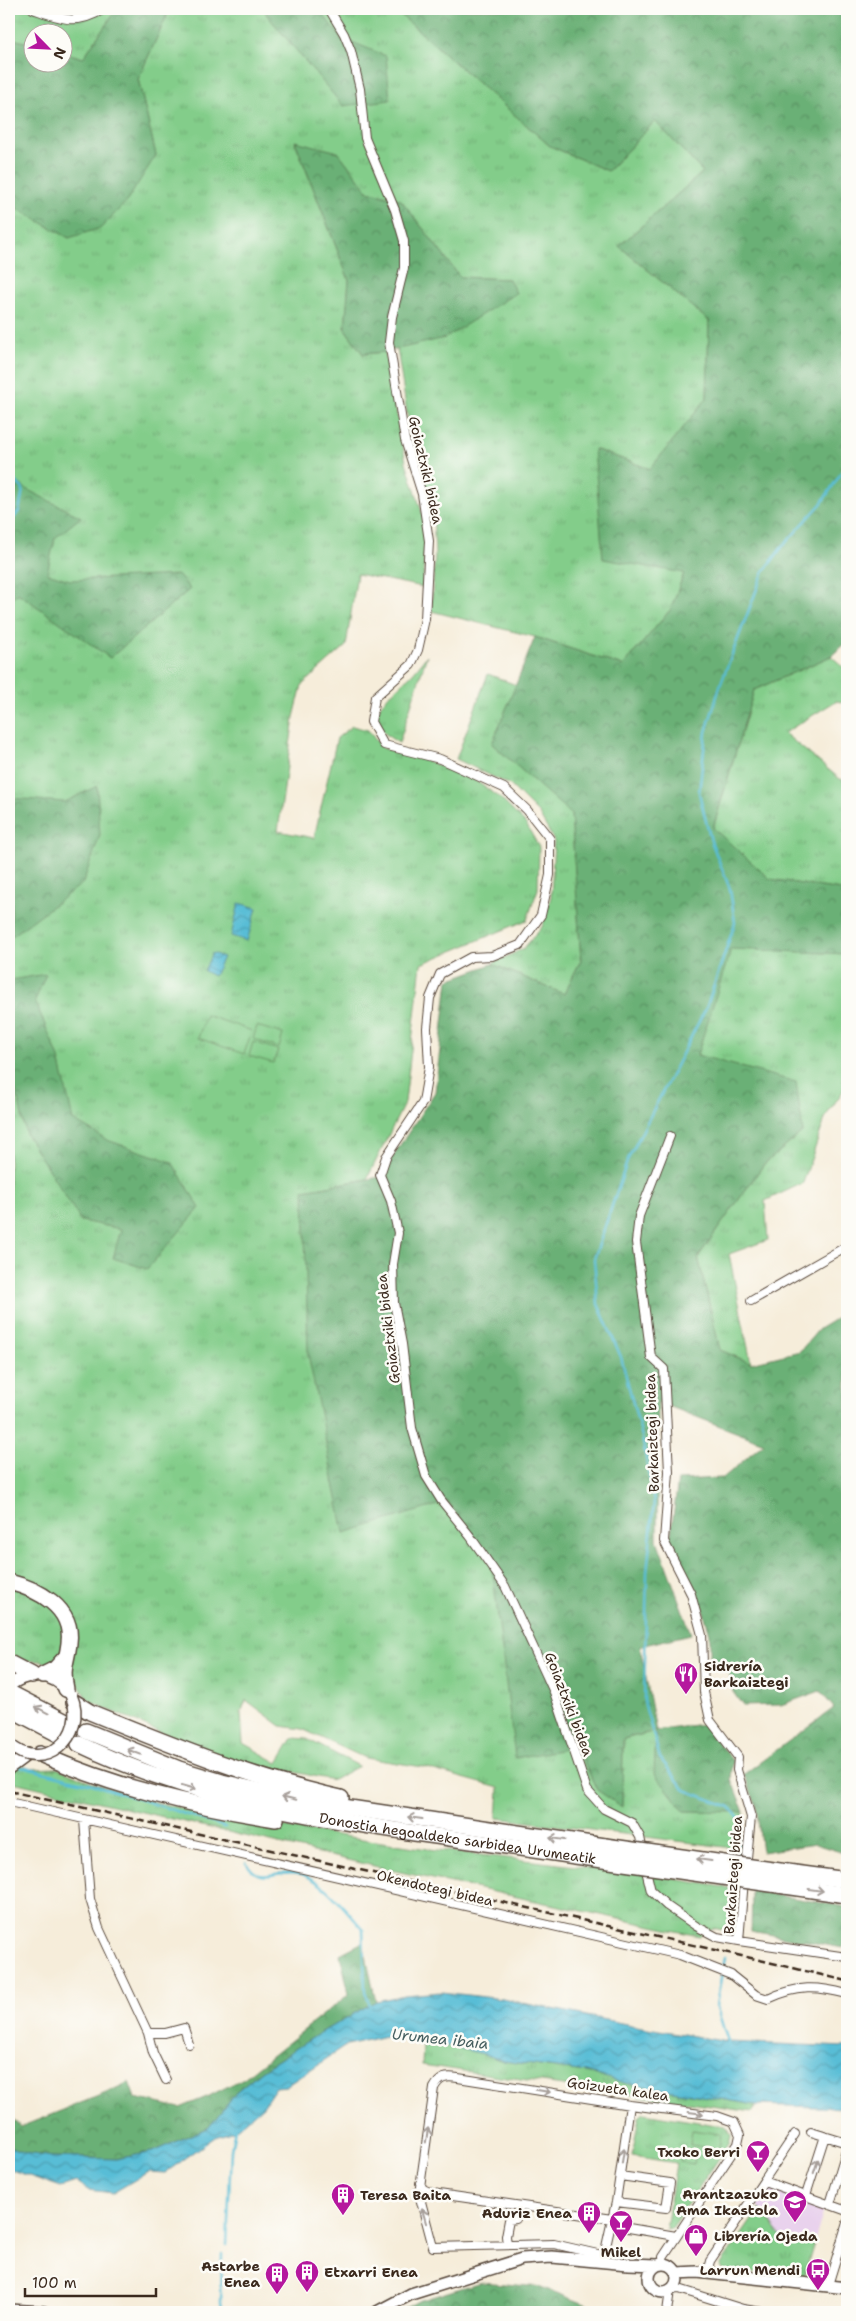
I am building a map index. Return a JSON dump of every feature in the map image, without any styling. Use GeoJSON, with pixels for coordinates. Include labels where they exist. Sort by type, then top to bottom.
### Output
{"type":"FeatureCollection","features":[{"type":"Feature","properties":{"kind":"highway"},"geometry":{"type":"LineString","coordinates":[[9,1582],[40,1593],[54,1603],[63,1615],[68,1626],[67,1652],[63,1674],[70,1695],[90,1712],[222,1764],[306,1790],[377,1805],[389,1814]]}},
{"type":"Feature","properties":{"kind":"highway"},"geometry":{"type":"LineString","coordinates":[[9,1663],[38,1675],[56,1669],[67,1652]]}},
{"type":"Feature","properties":{"kind":"highway"},"geometry":{"type":"LineString","coordinates":[[10,1696],[66,1730]]}},
{"type":"Feature","properties":{"kind":"highway","name":"Donostia hegoaldeko sarbidea Urumeatik"},"geometry":{"type":"LineString","coordinates":[[604,1853],[389,1814],[303,1801],[222,1782],[82,1738],[173,1782],[217,1795],[300,1815],[604,1853],[786,1879],[847,1895]]}},
{"type":"Feature","properties":{"kind":"highway"},"geometry":{"type":"LineString","coordinates":[[34,1754],[140,1791],[220,1810],[336,1827],[352,1823]]}},
{"type":"Feature","properties":{"kind":"highway","name":"Donostia hegoaldeko sarbidea Urumeatik"},"geometry":{"type":"LineString","coordinates":[[786,1879],[847,1880]]}},
{"type":"Feature","properties":{"kind":"main road"},"geometry":{"type":"LineString","coordinates":[[9,1768],[34,1754],[57,1749],[69,1736],[75,1720],[70,1695],[56,1680],[38,1675],[22,1677],[10,1696]]}},
{"type":"Feature","properties":{"kind":"main road"},"geometry":{"type":"LineString","coordinates":[[9,1744],[34,1754]]}},
{"type":"Feature","properties":{"kind":"main road"},"geometry":{"type":"LineString","coordinates":[[377,2312],[412,2294],[522,2259],[552,2257],[603,2258],[641,2269],[650,2278],[656,2290],[661,2291],[670,2290],[676,2285],[677,2273]]}},
{"type":"Feature","properties":{"kind":"main road"},"geometry":{"type":"LineString","coordinates":[[628,2264],[669,2265],[677,2273],[707,2273],[847,2288]]}},
{"type":"Feature","properties":{"kind":"main road"},"geometry":{"type":"LineString","coordinates":[[650,2278],[652,2270],[661,2264]]}},
{"type":"Feature","properties":{"kind":"main road"},"geometry":{"type":"LineString","coordinates":[[9,2310],[44,2312]]}},
{"type":"Feature","properties":{"kind":"street"},"geometry":{"type":"LineString","coordinates":[[33,9],[73,21],[84,19],[104,9]]}},
{"type":"Feature","properties":{"kind":"street","name":"Goiaztxiki bidea"},"geometry":{"type":"LineString","coordinates":[[329,9],[344,34],[354,59],[362,98],[365,138],[395,210],[404,241],[404,268],[392,317],[389,342],[405,440],[422,494],[429,541],[424,619],[418,650],[411,665],[375,697],[371,722],[384,745],[440,759],[504,788],[527,810],[550,839],[550,875],[541,915],[520,945],[492,956],[472,957],[440,974],[430,998],[427,1028],[429,1067],[423,1102],[386,1157],[380,1175],[391,1201],[398,1233],[393,1264],[394,1303],[402,1344],[412,1428],[426,1476],[441,1500],[470,1536],[505,1586],[554,1692],[587,1790],[604,1809],[632,1823],[640,1837],[651,1891],[667,1906],[696,1926],[717,1937],[739,1941]]}},
{"type":"Feature","properties":{"kind":"street","name":"Barkaiztegi bidea"},"geometry":{"type":"LineString","coordinates":[[670,1136],[639,1216],[636,1242],[651,1357],[664,1369],[669,1472],[664,1541],[691,1594],[702,1635],[704,1692],[710,1720],[736,1754],[737,1770],[750,1807],[751,1827],[739,1941],[847,1957]]}},
{"type":"Feature","properties":{"kind":"street"},"geometry":{"type":"LineString","coordinates":[[751,1301],[847,1246]]}},
{"type":"Feature","properties":{"kind":"street","name":"Okendotegi bidea"},"geometry":{"type":"LineString","coordinates":[[9,1802],[680,1955],[716,1968],[732,1976],[756,1995],[768,1999],[779,1993],[816,1987],[847,1994]]}},
{"type":"Feature","properties":{"kind":"street"},"geometry":{"type":"LineString","coordinates":[[84,1820],[90,1899],[99,1928],[148,2033],[153,2053],[166,2080]]}},
{"type":"Feature","properties":{"kind":"street"},"geometry":{"type":"LineString","coordinates":[[148,2033],[165,2033],[184,2028],[189,2044]]}},
{"type":"Feature","properties":{"kind":"street","name":"Goizueta kalea"},"geometry":{"type":"LineString","coordinates":[[420,2183],[434,2088],[442,2078],[458,2078],[726,2118],[734,2122],[740,2135],[738,2144],[676,2236],[663,2257],[661,2264]]}},
{"type":"Feature","properties":{"kind":"street"},"geometry":{"type":"LineString","coordinates":[[420,2183],[420,2205],[433,2247],[554,2244],[603,2258],[616,2202],[630,2105]]}},
{"type":"Feature","properties":{"kind":"street"},"geometry":{"type":"LineString","coordinates":[[811,2132],[847,2143]]}},
{"type":"Feature","properties":{"kind":"street"},"geometry":{"type":"LineString","coordinates":[[707,2273],[710,2261],[795,2134]]}},
{"type":"Feature","properties":{"kind":"street"},"geometry":{"type":"LineString","coordinates":[[806,2195],[825,2136]]}},
{"type":"Feature","properties":{"kind":"street"},"geometry":{"type":"LineString","coordinates":[[830,2204],[847,2148]]}},
{"type":"Feature","properties":{"kind":"street"},"geometry":{"type":"LineString","coordinates":[[616,2202],[666,2208],[670,2183],[620,2176]]}},
{"type":"Feature","properties":{"kind":"street"},"geometry":{"type":"LineString","coordinates":[[764,2181],[847,2210]]}},
{"type":"Feature","properties":{"kind":"street"},"geometry":{"type":"LineString","coordinates":[[420,2183],[424,2189],[432,2193],[612,2222],[676,2236]]}},
{"type":"Feature","properties":{"kind":"street"},"geometry":{"type":"LineString","coordinates":[[507,2245],[506,2236],[509,2220],[516,2219]]}},
{"type":"Feature","properties":{"kind":"street"},"geometry":{"type":"LineString","coordinates":[[828,2285],[847,2223]]}},
{"type":"Feature","properties":{"kind":"street"},"geometry":{"type":"LineString","coordinates":[[667,2312],[670,2290],[685,2290],[743,2309],[762,2312]]}},
{"type":"Feature","properties":{"kind":"shaded area","name":"Arantzazuko Ama Ikastola"},"geometry":{"type":"Polygon","coordinates":[[[769,2187],[825,2207],[814,2243],[782,2237],[757,2205],[769,2187]]]}},
{"type":"Feature","properties":{"kind":"green space"},"geometry":{"type":"Polygon","coordinates":[[[9,9],[117,9],[83,58],[72,55],[72,22],[22,22],[22,41],[9,38],[9,9]]]}},
{"type":"Feature","properties":{"kind":"green space"},"geometry":{"type":"Polygon","coordinates":[[[117,9],[170,9],[138,79],[156,155],[127,201],[101,228],[69,238],[9,204],[9,38],[22,41],[22,72],[72,72],[72,55],[83,58],[117,9]]]}},
{"type":"Feature","properties":{"kind":"green space"},"geometry":{"type":"Polygon","coordinates":[[[170,9],[394,9],[550,146],[608,171],[655,121],[703,172],[619,246],[709,321],[707,399],[650,469],[594,449],[684,573],[671,609],[623,666],[535,637],[431,611],[435,555],[433,512],[412,445],[397,349],[445,337],[509,279],[460,277],[401,200],[368,191],[338,152],[295,142],[349,280],[345,329],[363,354],[385,352],[406,462],[425,522],[423,587],[357,574],[346,646],[302,685],[294,717],[278,831],[314,838],[337,738],[352,726],[368,730],[382,748],[422,759],[470,777],[499,797],[526,824],[539,847],[538,889],[527,920],[421,964],[405,1102],[367,1179],[305,1190],[448,1502],[491,1559],[597,1790],[622,1806],[623,1739],[657,1731],[684,1811],[744,1812],[740,1849],[497,1818],[499,1788],[423,1767],[365,1758],[302,1729],[281,1726],[246,1700],[241,1713],[243,1743],[278,1763],[293,1738],[307,1739],[359,1766],[333,1780],[294,1772],[263,1771],[228,1762],[93,1703],[85,1696],[75,1678],[42,1661],[27,1661],[9,1653],[9,204],[69,238],[156,155],[138,79],[170,9]]]}},
{"type":"Feature","properties":{"kind":"green space"},"geometry":{"type":"Polygon","coordinates":[[[266,9],[319,9],[340,37],[386,56],[390,100],[343,106],[266,14],[266,9]]]}},
{"type":"Feature","properties":{"kind":"green space"},"geometry":{"type":"Polygon","coordinates":[[[394,9],[847,9],[847,642],[831,656],[754,690],[713,828],[770,879],[847,891],[847,954],[731,949],[697,1055],[796,1082],[803,1132],[764,1164],[698,1257],[720,1350],[751,1363],[800,1351],[819,1329],[847,1312],[847,1854],[815,1844],[762,1852],[756,1805],[744,1774],[834,1708],[820,1691],[781,1705],[743,1706],[733,1692],[726,1664],[710,1664],[710,1634],[699,1596],[670,1541],[678,1480],[723,1478],[764,1443],[658,1402],[657,1540],[691,1634],[640,1646],[656,1731],[623,1739],[622,1807],[597,1790],[577,1747],[515,1758],[491,1559],[448,1502],[344,1533],[308,1354],[304,1190],[386,1176],[389,1162],[435,1092],[448,980],[492,964],[564,994],[581,960],[571,814],[492,744],[535,637],[623,666],[671,609],[684,573],[603,559],[594,449],[650,469],[707,398],[709,321],[619,246],[703,172],[655,121],[608,171],[550,146],[394,9]]]}},
{"type":"Feature","properties":{"kind":"green space"},"geometry":{"type":"Polygon","coordinates":[[[295,141],[338,152],[368,191],[401,200],[460,277],[509,279],[516,293],[445,338],[385,352],[363,354],[345,329],[349,280],[295,141]]]}},
{"type":"Feature","properties":{"kind":"green space"},"geometry":{"type":"Polygon","coordinates":[[[9,475],[26,489],[81,517],[55,538],[47,573],[70,580],[178,575],[190,589],[110,658],[18,593],[9,602],[9,475]]]}},
{"type":"Feature","properties":{"kind":"green space"},"geometry":{"type":"Polygon","coordinates":[[[427,655],[399,743],[386,734],[378,725],[379,708],[392,692],[412,674],[427,655]]]}},
{"type":"Feature","properties":{"kind":"green space"},"geometry":{"type":"Polygon","coordinates":[[[831,656],[847,670],[847,703],[836,701],[784,733],[840,779],[847,781],[847,891],[770,879],[713,829],[754,690],[831,656]]]}},
{"type":"Feature","properties":{"kind":"green space"},"geometry":{"type":"Polygon","coordinates":[[[488,674],[516,685],[492,744],[571,813],[581,960],[564,994],[492,964],[524,948],[542,927],[551,897],[554,841],[539,814],[510,785],[456,759],[488,674]]]}},
{"type":"Feature","properties":{"kind":"green space"},"geometry":{"type":"Polygon","coordinates":[[[97,786],[100,835],[83,883],[11,937],[12,868],[9,869],[9,798],[65,802],[97,786]]]}},
{"type":"Feature","properties":{"kind":"green space"},"geometry":{"type":"Polygon","coordinates":[[[731,948],[847,954],[847,1069],[845,1088],[826,1116],[803,1183],[765,1201],[768,1240],[729,1254],[751,1363],[720,1350],[698,1257],[764,1164],[803,1132],[696,1055],[731,948]]]}},
{"type":"Feature","properties":{"kind":"green space"},"geometry":{"type":"Polygon","coordinates":[[[46,974],[35,1001],[59,1058],[73,1120],[107,1140],[172,1162],[200,1208],[147,1269],[113,1258],[121,1229],[81,1221],[26,1134],[17,1094],[9,1075],[9,984],[11,980],[46,974]]]}},
{"type":"Feature","properties":{"kind":"green space"},"geometry":{"type":"Polygon","coordinates":[[[206,1015],[252,1031],[244,1054],[198,1038],[206,1015]]]}},
{"type":"Feature","properties":{"kind":"green space"},"geometry":{"type":"Polygon","coordinates":[[[257,1026],[283,1034],[279,1048],[253,1039],[257,1026]]]}},
{"type":"Feature","properties":{"kind":"green space"},"geometry":{"type":"Polygon","coordinates":[[[253,1042],[278,1050],[273,1063],[249,1056],[253,1042]]]}},
{"type":"Feature","properties":{"kind":"green space"},"geometry":{"type":"Polygon","coordinates":[[[702,1724],[733,1760],[731,1779],[744,1812],[684,1811],[654,1773],[656,1731],[702,1724]]]}},
{"type":"Feature","properties":{"kind":"green space"},"geometry":{"type":"Polygon","coordinates":[[[9,1758],[30,1769],[57,1768],[98,1784],[159,1803],[226,1818],[421,1848],[636,1873],[730,1888],[732,1932],[713,1928],[699,1936],[391,1870],[9,1781],[9,1758]]]}},
{"type":"Feature","properties":{"kind":"green space"},"geometry":{"type":"Polygon","coordinates":[[[752,1891],[847,1907],[847,1937],[843,1948],[751,1931],[752,1891]]]}},
{"type":"Feature","properties":{"kind":"green space"},"geometry":{"type":"Polygon","coordinates":[[[363,1942],[376,2001],[320,2033],[261,2071],[238,2090],[209,2127],[152,2152],[116,2159],[52,2157],[25,2153],[9,2147],[9,2114],[20,2127],[129,2082],[135,2098],[180,2108],[244,2078],[349,1994],[340,1954],[363,1942]]]}},
{"type":"Feature","properties":{"kind":"green space"},"geometry":{"type":"Polygon","coordinates":[[[434,2043],[484,2054],[503,2061],[586,2072],[625,2083],[756,2105],[753,2112],[422,2065],[423,2046],[434,2043]]]}},
{"type":"Feature","properties":{"kind":"green space"},"geometry":{"type":"Polygon","coordinates":[[[644,2113],[722,2126],[728,2129],[731,2136],[729,2144],[671,2228],[666,2229],[676,2163],[632,2156],[639,2117],[644,2113]]]}},
{"type":"Feature","properties":{"kind":"green space"},"geometry":{"type":"Polygon","coordinates":[[[692,2130],[721,2134],[719,2149],[690,2145],[692,2130]]]}},
{"type":"Feature","properties":{"kind":"green space"},"geometry":{"type":"Polygon","coordinates":[[[682,2148],[695,2150],[693,2164],[680,2162],[682,2148]]]}},
{"type":"Feature","properties":{"kind":"green space"},"geometry":{"type":"Polygon","coordinates":[[[760,2208],[782,2237],[814,2243],[804,2277],[723,2270],[720,2266],[760,2208]]]}},
{"type":"Feature","properties":{"kind":"green space"},"geometry":{"type":"Polygon","coordinates":[[[481,2282],[541,2287],[606,2312],[398,2312],[418,2301],[481,2282]]]}},
{"type":"Feature","properties":{"kind":"water"},"geometry":{"type":"Polygon","coordinates":[[[239,903],[257,908],[247,941],[231,936],[239,903]]]}},
{"type":"Feature","properties":{"kind":"water"},"geometry":{"type":"Polygon","coordinates":[[[212,953],[223,957],[214,976],[204,971],[212,953]]]}},
{"type":"Feature","properties":{"kind":"water","name":"Urumea ibaia"},"geometry":{"type":"Polygon","coordinates":[[[441,1992],[503,1999],[636,2026],[728,2042],[847,2047],[847,2108],[756,2105],[625,2083],[586,2072],[503,2061],[484,2054],[434,2043],[423,2046],[390,2035],[347,2045],[286,2086],[276,2087],[263,2106],[234,2131],[215,2137],[165,2173],[148,2172],[113,2193],[88,2190],[76,2182],[61,2187],[9,2169],[9,2147],[25,2153],[52,2157],[116,2159],[152,2152],[209,2127],[238,2090],[261,2071],[320,2033],[376,2001],[405,1995],[441,1992]]]}},
{"type":"Feature","properties":{"kind":"waterway"},"geometry":{"type":"LineString","coordinates":[[737,1861],[740,1820],[730,1807],[685,1790],[660,1758],[644,1702],[647,1573],[654,1501],[642,1437],[621,1357],[598,1304],[594,1259],[628,1159],[707,1006],[735,923],[730,889],[711,841],[699,793],[706,732],[721,683],[763,573],[782,547],[821,504],[847,464]]}},
{"type":"Feature","properties":{"kind":"waterway"},"geometry":{"type":"LineString","coordinates":[[9,474],[23,489],[19,511],[9,525]]}},
{"type":"Feature","properties":{"kind":"waterway"},"geometry":{"type":"LineString","coordinates":[[17,1766],[92,1784],[225,1827]]}},
{"type":"Feature","properties":{"kind":"waterway"},"geometry":{"type":"LineString","coordinates":[[246,1862],[252,1870],[263,1876],[290,1872],[307,1876],[316,1881],[334,1896],[363,1929],[365,1991],[370,2006]]}},
{"type":"Feature","properties":{"kind":"waterway"},"geometry":{"type":"LineString","coordinates":[[731,1934],[735,1884]]}},
{"type":"Feature","properties":{"kind":"waterway"},"geometry":{"type":"LineString","coordinates":[[725,1957],[716,2005],[729,2045]]}},
{"type":"Feature","properties":{"kind":"waterway"},"geometry":{"type":"LineString","coordinates":[[227,2245],[231,2150],[235,2129]]}},
{"type":"Feature","properties":{"kind":"waterway"},"geometry":{"type":"LineString","coordinates":[[222,2254],[221,2302],[223,2312]]}},
{"type":"Feature","properties":{"kind":"railway"},"geometry":{"type":"LineString","coordinates":[[9,1791],[847,1981]]}},
{"type":"Feature","properties":{"kind":"place","name":"Sidrería Barkaiztegi"},"geometry":{"type":"Point","coordinates":[686,1695]}},
{"type":"Feature","properties":{"kind":"place","name":"Txoko Berri"},"geometry":{"type":"Point","coordinates":[758,2173]}},
{"type":"Feature","properties":{"kind":"place","name":"Teresa Baita"},"geometry":{"type":"Point","coordinates":[343,2216]}},
{"type":"Feature","properties":{"kind":"place","name":"Arantzazuko Ama Ikastola"},"geometry":{"type":"Point","coordinates":[795,2223]}},
{"type":"Feature","properties":{"kind":"place","name":"Aduriz Enea"},"geometry":{"type":"Point","coordinates":[589,2234]}},
{"type":"Feature","properties":{"kind":"place","name":"Mikel"},"geometry":{"type":"Point","coordinates":[621,2243]}},
{"type":"Feature","properties":{"kind":"place","name":"Librería Ojeda"},"geometry":{"type":"Point","coordinates":[696,2257]}},
{"type":"Feature","properties":{"kind":"place","name":"Larrun Mendi"},"geometry":{"type":"Point","coordinates":[818,2291]}},
{"type":"Feature","properties":{"kind":"place","name":"Etxarri Enea"},"geometry":{"type":"Point","coordinates":[307,2293]}},
{"type":"Feature","properties":{"kind":"place","name":"Astarbe Enea"},"geometry":{"type":"Point","coordinates":[277,2295]}}]}
